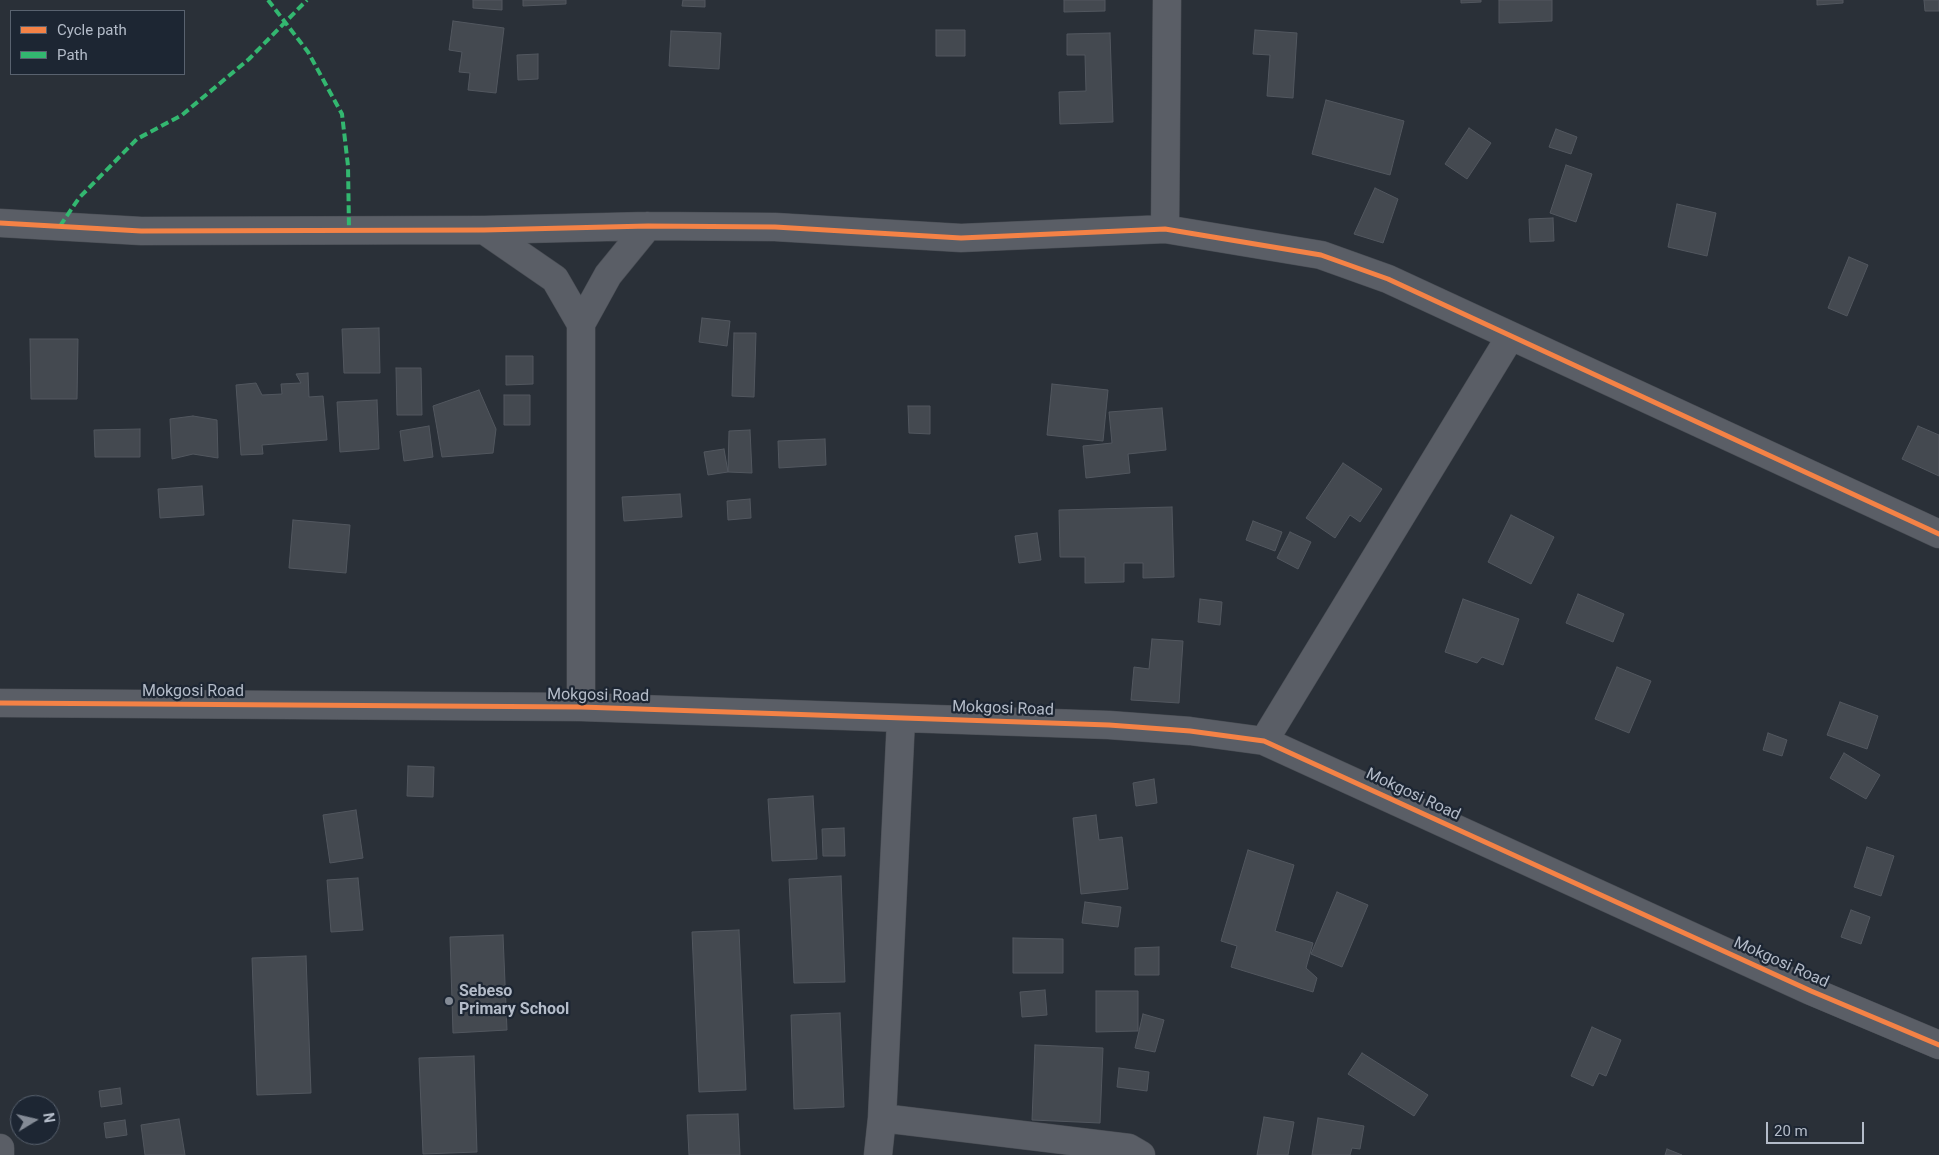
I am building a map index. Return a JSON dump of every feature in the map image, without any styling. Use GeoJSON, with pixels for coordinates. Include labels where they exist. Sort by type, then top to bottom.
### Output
{"type":"FeatureCollection","features":[{"type":"Feature","properties":{"kind":"street"},"geometry":{"type":"LineString","coordinates":[[1165,229],[1167,0]]}},
{"type":"Feature","properties":{"kind":"street"},"geometry":{"type":"LineString","coordinates":[[0,222],[140,231],[484,230],[648,226],[775,227],[961,238],[1165,229],[1321,255],[1388,279],[1939,534]]}},
{"type":"Feature","properties":{"kind":"street"},"geometry":{"type":"LineString","coordinates":[[581,707],[581,324],[608,275],[648,226]]}},
{"type":"Feature","properties":{"kind":"street"},"geometry":{"type":"LineString","coordinates":[[484,230],[555,279],[581,324]]}},
{"type":"Feature","properties":{"kind":"street"},"geometry":{"type":"LineString","coordinates":[[1264,741],[1510,337]]}},
{"type":"Feature","properties":{"kind":"street","name":"Mokgosi Road"},"geometry":{"type":"LineString","coordinates":[[0,703],[581,707],[1109,725],[1190,731],[1264,741],[1811,992],[1939,1045]]}},
{"type":"Feature","properties":{"kind":"street"},"geometry":{"type":"LineString","coordinates":[[878,1155],[882,1118],[900,718]]}},
{"type":"Feature","properties":{"kind":"street"},"geometry":{"type":"LineString","coordinates":[[882,1118],[1130,1148],[1141,1155]]}},
{"type":"Feature","properties":{"kind":"street"},"geometry":{"type":"LineString","coordinates":[[0,1148],[0,1155]]}},
{"type":"Feature","properties":{"kind":"building"},"geometry":{"type":"Polygon","coordinates":[[[473,0],[502,0],[502,10],[473,8],[473,0]]]}},
{"type":"Feature","properties":{"kind":"building"},"geometry":{"type":"Polygon","coordinates":[[[523,0],[566,0],[566,4],[523,6],[523,0]]]}},
{"type":"Feature","properties":{"kind":"building"},"geometry":{"type":"Polygon","coordinates":[[[683,0],[705,0],[705,7],[682,6],[683,0]]]}},
{"type":"Feature","properties":{"kind":"building"},"geometry":{"type":"Polygon","coordinates":[[[1064,0],[1105,0],[1105,11],[1064,12],[1064,0]]]}},
{"type":"Feature","properties":{"kind":"building"},"geometry":{"type":"Polygon","coordinates":[[[1461,0],[1481,0],[1481,2],[1461,3],[1461,0]]]}},
{"type":"Feature","properties":{"kind":"building"},"geometry":{"type":"Polygon","coordinates":[[[1499,0],[1552,0],[1552,21],[1499,23],[1499,0]]]}},
{"type":"Feature","properties":{"kind":"building"},"geometry":{"type":"Polygon","coordinates":[[[1817,0],[1843,0],[1843,3],[1817,5],[1817,0]]]}},
{"type":"Feature","properties":{"kind":"building"},"geometry":{"type":"Polygon","coordinates":[[[1924,0],[1939,0],[1939,11],[1925,11],[1924,0]]]}},
{"type":"Feature","properties":{"kind":"building"},"geometry":{"type":"Polygon","coordinates":[[[453,21],[504,28],[496,93],[468,90],[470,73],[459,72],[462,52],[449,50],[453,21]]]}},
{"type":"Feature","properties":{"kind":"building"},"geometry":{"type":"Polygon","coordinates":[[[936,30],[965,30],[965,56],[936,56],[936,30]]]}},
{"type":"Feature","properties":{"kind":"building"},"geometry":{"type":"Polygon","coordinates":[[[1255,30],[1297,33],[1293,98],[1267,96],[1270,55],[1253,54],[1255,30]]]}},
{"type":"Feature","properties":{"kind":"building"},"geometry":{"type":"Polygon","coordinates":[[[671,31],[721,33],[719,69],[669,66],[671,31]]]}},
{"type":"Feature","properties":{"kind":"building"},"geometry":{"type":"Polygon","coordinates":[[[1110,33],[1113,122],[1060,124],[1059,92],[1086,91],[1085,55],[1067,55],[1067,34],[1110,33]]]}},
{"type":"Feature","properties":{"kind":"building"},"geometry":{"type":"Polygon","coordinates":[[[538,54],[538,79],[518,80],[517,55],[538,54]]]}},
{"type":"Feature","properties":{"kind":"building"},"geometry":{"type":"Polygon","coordinates":[[[1326,100],[1404,121],[1390,175],[1312,154],[1326,100]]]}},
{"type":"Feature","properties":{"kind":"building"},"geometry":{"type":"Polygon","coordinates":[[[1469,128],[1491,143],[1467,179],[1445,164],[1469,128]]]}},
{"type":"Feature","properties":{"kind":"building"},"geometry":{"type":"Polygon","coordinates":[[[1556,129],[1577,137],[1571,154],[1549,147],[1556,129]]]}},
{"type":"Feature","properties":{"kind":"building"},"geometry":{"type":"Polygon","coordinates":[[[1566,165],[1592,174],[1576,222],[1550,213],[1566,165]]]}},
{"type":"Feature","properties":{"kind":"building"},"geometry":{"type":"Polygon","coordinates":[[[1375,188],[1398,199],[1383,243],[1354,234],[1375,188]]]}},
{"type":"Feature","properties":{"kind":"building"},"geometry":{"type":"Polygon","coordinates":[[[1677,204],[1716,213],[1707,256],[1668,247],[1677,204]]]}},
{"type":"Feature","properties":{"kind":"building"},"geometry":{"type":"Polygon","coordinates":[[[1553,218],[1554,241],[1530,242],[1529,219],[1553,218]]]}},
{"type":"Feature","properties":{"kind":"building"},"geometry":{"type":"Polygon","coordinates":[[[1849,257],[1868,265],[1847,316],[1828,308],[1849,257]]]}},
{"type":"Feature","properties":{"kind":"building"},"geometry":{"type":"Polygon","coordinates":[[[702,318],[730,321],[727,346],[699,342],[702,318]]]}},
{"type":"Feature","properties":{"kind":"building"},"geometry":{"type":"Polygon","coordinates":[[[379,328],[380,373],[344,373],[342,329],[379,328]]]}},
{"type":"Feature","properties":{"kind":"building"},"geometry":{"type":"Polygon","coordinates":[[[734,333],[756,333],[754,397],[732,396],[734,333]]]}},
{"type":"Feature","properties":{"kind":"building"},"geometry":{"type":"Polygon","coordinates":[[[30,339],[78,339],[77,399],[31,399],[30,339]]]}},
{"type":"Feature","properties":{"kind":"building"},"geometry":{"type":"Polygon","coordinates":[[[506,356],[533,356],[533,384],[506,385],[506,356]]]}},
{"type":"Feature","properties":{"kind":"building"},"geometry":{"type":"Polygon","coordinates":[[[396,368],[421,368],[422,415],[397,415],[396,368]]]}},
{"type":"Feature","properties":{"kind":"building"},"geometry":{"type":"Polygon","coordinates":[[[308,373],[309,397],[323,396],[327,440],[262,445],[263,454],[241,455],[236,385],[256,383],[262,395],[282,394],[281,384],[301,383],[296,374],[308,373]]]}},
{"type":"Feature","properties":{"kind":"building"},"geometry":{"type":"Polygon","coordinates":[[[1052,384],[1108,390],[1103,441],[1047,435],[1052,384]]]}},
{"type":"Feature","properties":{"kind":"building"},"geometry":{"type":"Polygon","coordinates":[[[479,390],[496,429],[493,453],[442,457],[433,406],[479,390]]]}},
{"type":"Feature","properties":{"kind":"building"},"geometry":{"type":"Polygon","coordinates":[[[504,395],[530,395],[530,425],[504,425],[504,395]]]}},
{"type":"Feature","properties":{"kind":"building"},"geometry":{"type":"Polygon","coordinates":[[[377,400],[379,449],[340,452],[337,402],[377,400]]]}},
{"type":"Feature","properties":{"kind":"building"},"geometry":{"type":"Polygon","coordinates":[[[908,406],[930,406],[930,434],[909,433],[908,406]]]}},
{"type":"Feature","properties":{"kind":"building"},"geometry":{"type":"Polygon","coordinates":[[[1162,408],[1166,450],[1128,454],[1130,473],[1086,478],[1083,446],[1112,443],[1109,412],[1162,408]]]}},
{"type":"Feature","properties":{"kind":"building"},"geometry":{"type":"Polygon","coordinates":[[[193,416],[217,420],[218,458],[193,454],[172,459],[170,419],[193,416]]]}},
{"type":"Feature","properties":{"kind":"building"},"geometry":{"type":"Polygon","coordinates":[[[429,426],[433,457],[404,461],[400,431],[429,426]]]}},
{"type":"Feature","properties":{"kind":"building"},"geometry":{"type":"Polygon","coordinates":[[[1918,426],[1939,435],[1939,476],[1902,459],[1918,426]]]}},
{"type":"Feature","properties":{"kind":"building"},"geometry":{"type":"Polygon","coordinates":[[[140,429],[140,457],[95,457],[94,430],[140,429]]]}},
{"type":"Feature","properties":{"kind":"building"},"geometry":{"type":"Polygon","coordinates":[[[750,430],[752,473],[728,472],[729,431],[750,430]]]}},
{"type":"Feature","properties":{"kind":"building"},"geometry":{"type":"Polygon","coordinates":[[[825,439],[826,465],[779,468],[778,441],[825,439]]]}},
{"type":"Feature","properties":{"kind":"building"},"geometry":{"type":"Polygon","coordinates":[[[724,449],[728,472],[708,475],[704,452],[724,449]]]}},
{"type":"Feature","properties":{"kind":"building"},"geometry":{"type":"Polygon","coordinates":[[[1343,463],[1382,489],[1360,522],[1350,515],[1335,538],[1306,518],[1343,463]]]}},
{"type":"Feature","properties":{"kind":"building"},"geometry":{"type":"Polygon","coordinates":[[[202,486],[204,515],[160,518],[158,489],[202,486]]]}},
{"type":"Feature","properties":{"kind":"building"},"geometry":{"type":"Polygon","coordinates":[[[680,494],[682,517],[624,521],[622,497],[680,494]]]}},
{"type":"Feature","properties":{"kind":"building"},"geometry":{"type":"Polygon","coordinates":[[[750,499],[751,518],[728,520],[727,501],[750,499]]]}},
{"type":"Feature","properties":{"kind":"building"},"geometry":{"type":"Polygon","coordinates":[[[1172,507],[1174,577],[1143,578],[1143,563],[1124,563],[1124,582],[1085,583],[1085,557],[1060,557],[1059,510],[1172,507]]]}},
{"type":"Feature","properties":{"kind":"building"},"geometry":{"type":"Polygon","coordinates":[[[1511,515],[1554,537],[1531,584],[1488,562],[1511,515]]]}},
{"type":"Feature","properties":{"kind":"building"},"geometry":{"type":"Polygon","coordinates":[[[293,520],[350,525],[346,573],[289,568],[293,520]]]}},
{"type":"Feature","properties":{"kind":"building"},"geometry":{"type":"Polygon","coordinates":[[[1253,521],[1282,532],[1275,551],[1246,540],[1253,521]]]}},
{"type":"Feature","properties":{"kind":"building"},"geometry":{"type":"Polygon","coordinates":[[[1290,532],[1311,542],[1298,569],[1277,558],[1290,532]]]}},
{"type":"Feature","properties":{"kind":"building"},"geometry":{"type":"Polygon","coordinates":[[[1037,533],[1041,560],[1019,563],[1015,536],[1037,533]]]}},
{"type":"Feature","properties":{"kind":"building"},"geometry":{"type":"Polygon","coordinates":[[[1578,594],[1624,614],[1613,642],[1566,623],[1578,594]]]}},
{"type":"Feature","properties":{"kind":"building"},"geometry":{"type":"Polygon","coordinates":[[[1200,599],[1222,602],[1220,625],[1198,622],[1200,599]]]}},
{"type":"Feature","properties":{"kind":"building"},"geometry":{"type":"Polygon","coordinates":[[[1463,599],[1519,619],[1503,665],[1482,657],[1477,663],[1445,652],[1463,599]]]}},
{"type":"Feature","properties":{"kind":"building"},"geometry":{"type":"Polygon","coordinates":[[[1152,639],[1183,641],[1179,703],[1131,700],[1134,667],[1149,669],[1152,639]]]}},
{"type":"Feature","properties":{"kind":"building"},"geometry":{"type":"Polygon","coordinates":[[[1617,667],[1651,681],[1629,733],[1595,719],[1617,667]]]}},
{"type":"Feature","properties":{"kind":"building"},"geometry":{"type":"Polygon","coordinates":[[[1840,702],[1878,716],[1867,749],[1827,735],[1840,702]]]}},
{"type":"Feature","properties":{"kind":"building"},"geometry":{"type":"Polygon","coordinates":[[[1768,733],[1787,740],[1782,756],[1763,750],[1768,733]]]}},
{"type":"Feature","properties":{"kind":"building"},"geometry":{"type":"Polygon","coordinates":[[[1844,753],[1880,775],[1866,799],[1830,778],[1844,753]]]}},
{"type":"Feature","properties":{"kind":"building"},"geometry":{"type":"Polygon","coordinates":[[[408,766],[434,767],[433,797],[407,796],[408,766]]]}},
{"type":"Feature","properties":{"kind":"building"},"geometry":{"type":"Polygon","coordinates":[[[1154,779],[1157,803],[1136,806],[1133,783],[1154,779]]]}},
{"type":"Feature","properties":{"kind":"building"},"geometry":{"type":"Polygon","coordinates":[[[813,796],[817,859],[772,861],[768,799],[813,796]]]}},
{"type":"Feature","properties":{"kind":"building"},"geometry":{"type":"Polygon","coordinates":[[[356,810],[363,858],[330,863],[323,815],[356,810]]]}},
{"type":"Feature","properties":{"kind":"building"},"geometry":{"type":"Polygon","coordinates":[[[1096,815],[1099,840],[1122,837],[1128,889],[1081,894],[1073,818],[1096,815]]]}},
{"type":"Feature","properties":{"kind":"building"},"geometry":{"type":"Polygon","coordinates":[[[844,828],[845,856],[823,856],[822,829],[844,828]]]}},
{"type":"Feature","properties":{"kind":"building"},"geometry":{"type":"Polygon","coordinates":[[[1867,847],[1894,856],[1881,896],[1854,887],[1867,847]]]}},
{"type":"Feature","properties":{"kind":"building"},"geometry":{"type":"Polygon","coordinates":[[[1248,850],[1294,865],[1275,931],[1313,943],[1306,968],[1317,978],[1313,992],[1231,967],[1237,946],[1221,941],[1248,850]]]}},
{"type":"Feature","properties":{"kind":"building"},"geometry":{"type":"Polygon","coordinates":[[[841,876],[845,982],[794,983],[789,879],[841,876]]]}},
{"type":"Feature","properties":{"kind":"building"},"geometry":{"type":"Polygon","coordinates":[[[358,878],[363,930],[331,932],[327,880],[358,878]]]}},
{"type":"Feature","properties":{"kind":"building"},"geometry":{"type":"Polygon","coordinates":[[[1337,892],[1368,905],[1342,967],[1311,954],[1337,892]]]}},
{"type":"Feature","properties":{"kind":"building"},"geometry":{"type":"Polygon","coordinates":[[[1085,902],[1121,907],[1118,927],[1082,923],[1085,902]]]}},
{"type":"Feature","properties":{"kind":"building"},"geometry":{"type":"Polygon","coordinates":[[[1851,910],[1870,917],[1861,944],[1841,937],[1851,910]]]}},
{"type":"Feature","properties":{"kind":"building"},"geometry":{"type":"Polygon","coordinates":[[[739,930],[746,1090],[699,1092],[692,932],[739,930]]]}},
{"type":"Feature","properties":{"kind":"building"},"geometry":{"type":"Polygon","coordinates":[[[503,935],[507,1030],[453,1033],[450,937],[503,935]]]}},
{"type":"Feature","properties":{"kind":"building"},"geometry":{"type":"Polygon","coordinates":[[[1013,938],[1063,939],[1063,973],[1013,973],[1013,938]]]}},
{"type":"Feature","properties":{"kind":"building"},"geometry":{"type":"Polygon","coordinates":[[[1159,947],[1159,975],[1135,975],[1135,948],[1159,947]]]}},
{"type":"Feature","properties":{"kind":"building"},"geometry":{"type":"Polygon","coordinates":[[[306,956],[311,1093],[257,1095],[252,958],[306,956]]]}},
{"type":"Feature","properties":{"kind":"building"},"geometry":{"type":"Polygon","coordinates":[[[1045,990],[1047,1015],[1022,1017],[1020,992],[1045,990]]]}},
{"type":"Feature","properties":{"kind":"building"},"geometry":{"type":"Polygon","coordinates":[[[1096,991],[1138,991],[1138,1031],[1096,1032],[1096,991]]]}},
{"type":"Feature","properties":{"kind":"building"},"geometry":{"type":"Polygon","coordinates":[[[840,1013],[844,1107],[794,1109],[791,1015],[840,1013]]]}},
{"type":"Feature","properties":{"kind":"building"},"geometry":{"type":"Polygon","coordinates":[[[1143,1014],[1164,1020],[1155,1052],[1135,1048],[1143,1014]]]}},
{"type":"Feature","properties":{"kind":"building"},"geometry":{"type":"Polygon","coordinates":[[[1592,1027],[1621,1040],[1606,1076],[1599,1073],[1593,1086],[1571,1076],[1592,1027]]]}},
{"type":"Feature","properties":{"kind":"building"},"geometry":{"type":"Polygon","coordinates":[[[1035,1045],[1103,1048],[1100,1123],[1032,1120],[1035,1045]]]}},
{"type":"Feature","properties":{"kind":"building"},"geometry":{"type":"Polygon","coordinates":[[[1362,1053],[1428,1095],[1414,1116],[1348,1074],[1362,1053]]]}},
{"type":"Feature","properties":{"kind":"building"},"geometry":{"type":"Polygon","coordinates":[[[474,1056],[477,1152],[423,1154],[419,1058],[474,1056]]]}},
{"type":"Feature","properties":{"kind":"building"},"geometry":{"type":"Polygon","coordinates":[[[1119,1068],[1149,1072],[1147,1091],[1117,1087],[1119,1068]]]}},
{"type":"Feature","properties":{"kind":"building"},"geometry":{"type":"Polygon","coordinates":[[[120,1088],[122,1104],[101,1107],[99,1091],[120,1088]]]}},
{"type":"Feature","properties":{"kind":"building"},"geometry":{"type":"Polygon","coordinates":[[[738,1114],[740,1155],[689,1155],[687,1115],[738,1114]]]}},
{"type":"Feature","properties":{"kind":"building"},"geometry":{"type":"Polygon","coordinates":[[[1264,1117],[1294,1122],[1288,1155],[1257,1155],[1264,1117]]]}},
{"type":"Feature","properties":{"kind":"building"},"geometry":{"type":"Polygon","coordinates":[[[1318,1118],[1364,1126],[1360,1149],[1352,1148],[1350,1155],[1312,1155],[1318,1118]]]}},
{"type":"Feature","properties":{"kind":"building"},"geometry":{"type":"Polygon","coordinates":[[[179,1119],[185,1155],[145,1155],[141,1125],[179,1119]]]}},
{"type":"Feature","properties":{"kind":"building"},"geometry":{"type":"Polygon","coordinates":[[[125,1120],[127,1135],[106,1138],[104,1123],[125,1120]]]}},
{"type":"Feature","properties":{"kind":"building"},"geometry":{"type":"Polygon","coordinates":[[[1667,1149],[1682,1155],[1665,1155],[1667,1149]]]}},
{"type":"Feature","properties":{"kind":"marked path"},"geometry":{"type":"LineString","coordinates":[[268,0],[308,52],[342,114],[348,166],[349,229]]}},
{"type":"Feature","properties":{"kind":"marked path"},"geometry":{"type":"LineString","coordinates":[[60,226],[79,198],[137,139],[182,115],[249,59],[307,0]]}},
{"type":"Feature","properties":{"kind":"cycle path"},"geometry":{"type":"LineString","coordinates":[[0,223],[141,231],[484,230],[648,226],[775,227],[961,238],[1165,229],[1321,255],[1388,279],[1939,534]]}},
{"type":"Feature","properties":{"kind":"cycle path"},"geometry":{"type":"LineString","coordinates":[[0,703],[581,707],[1109,725],[1190,731],[1264,741],[1811,991],[1939,1045]]}},
{"type":"Feature","properties":{"kind":"place","name":"Sebeso Primary School"},"geometry":{"type":"Point","coordinates":[449,1001]}}]}
